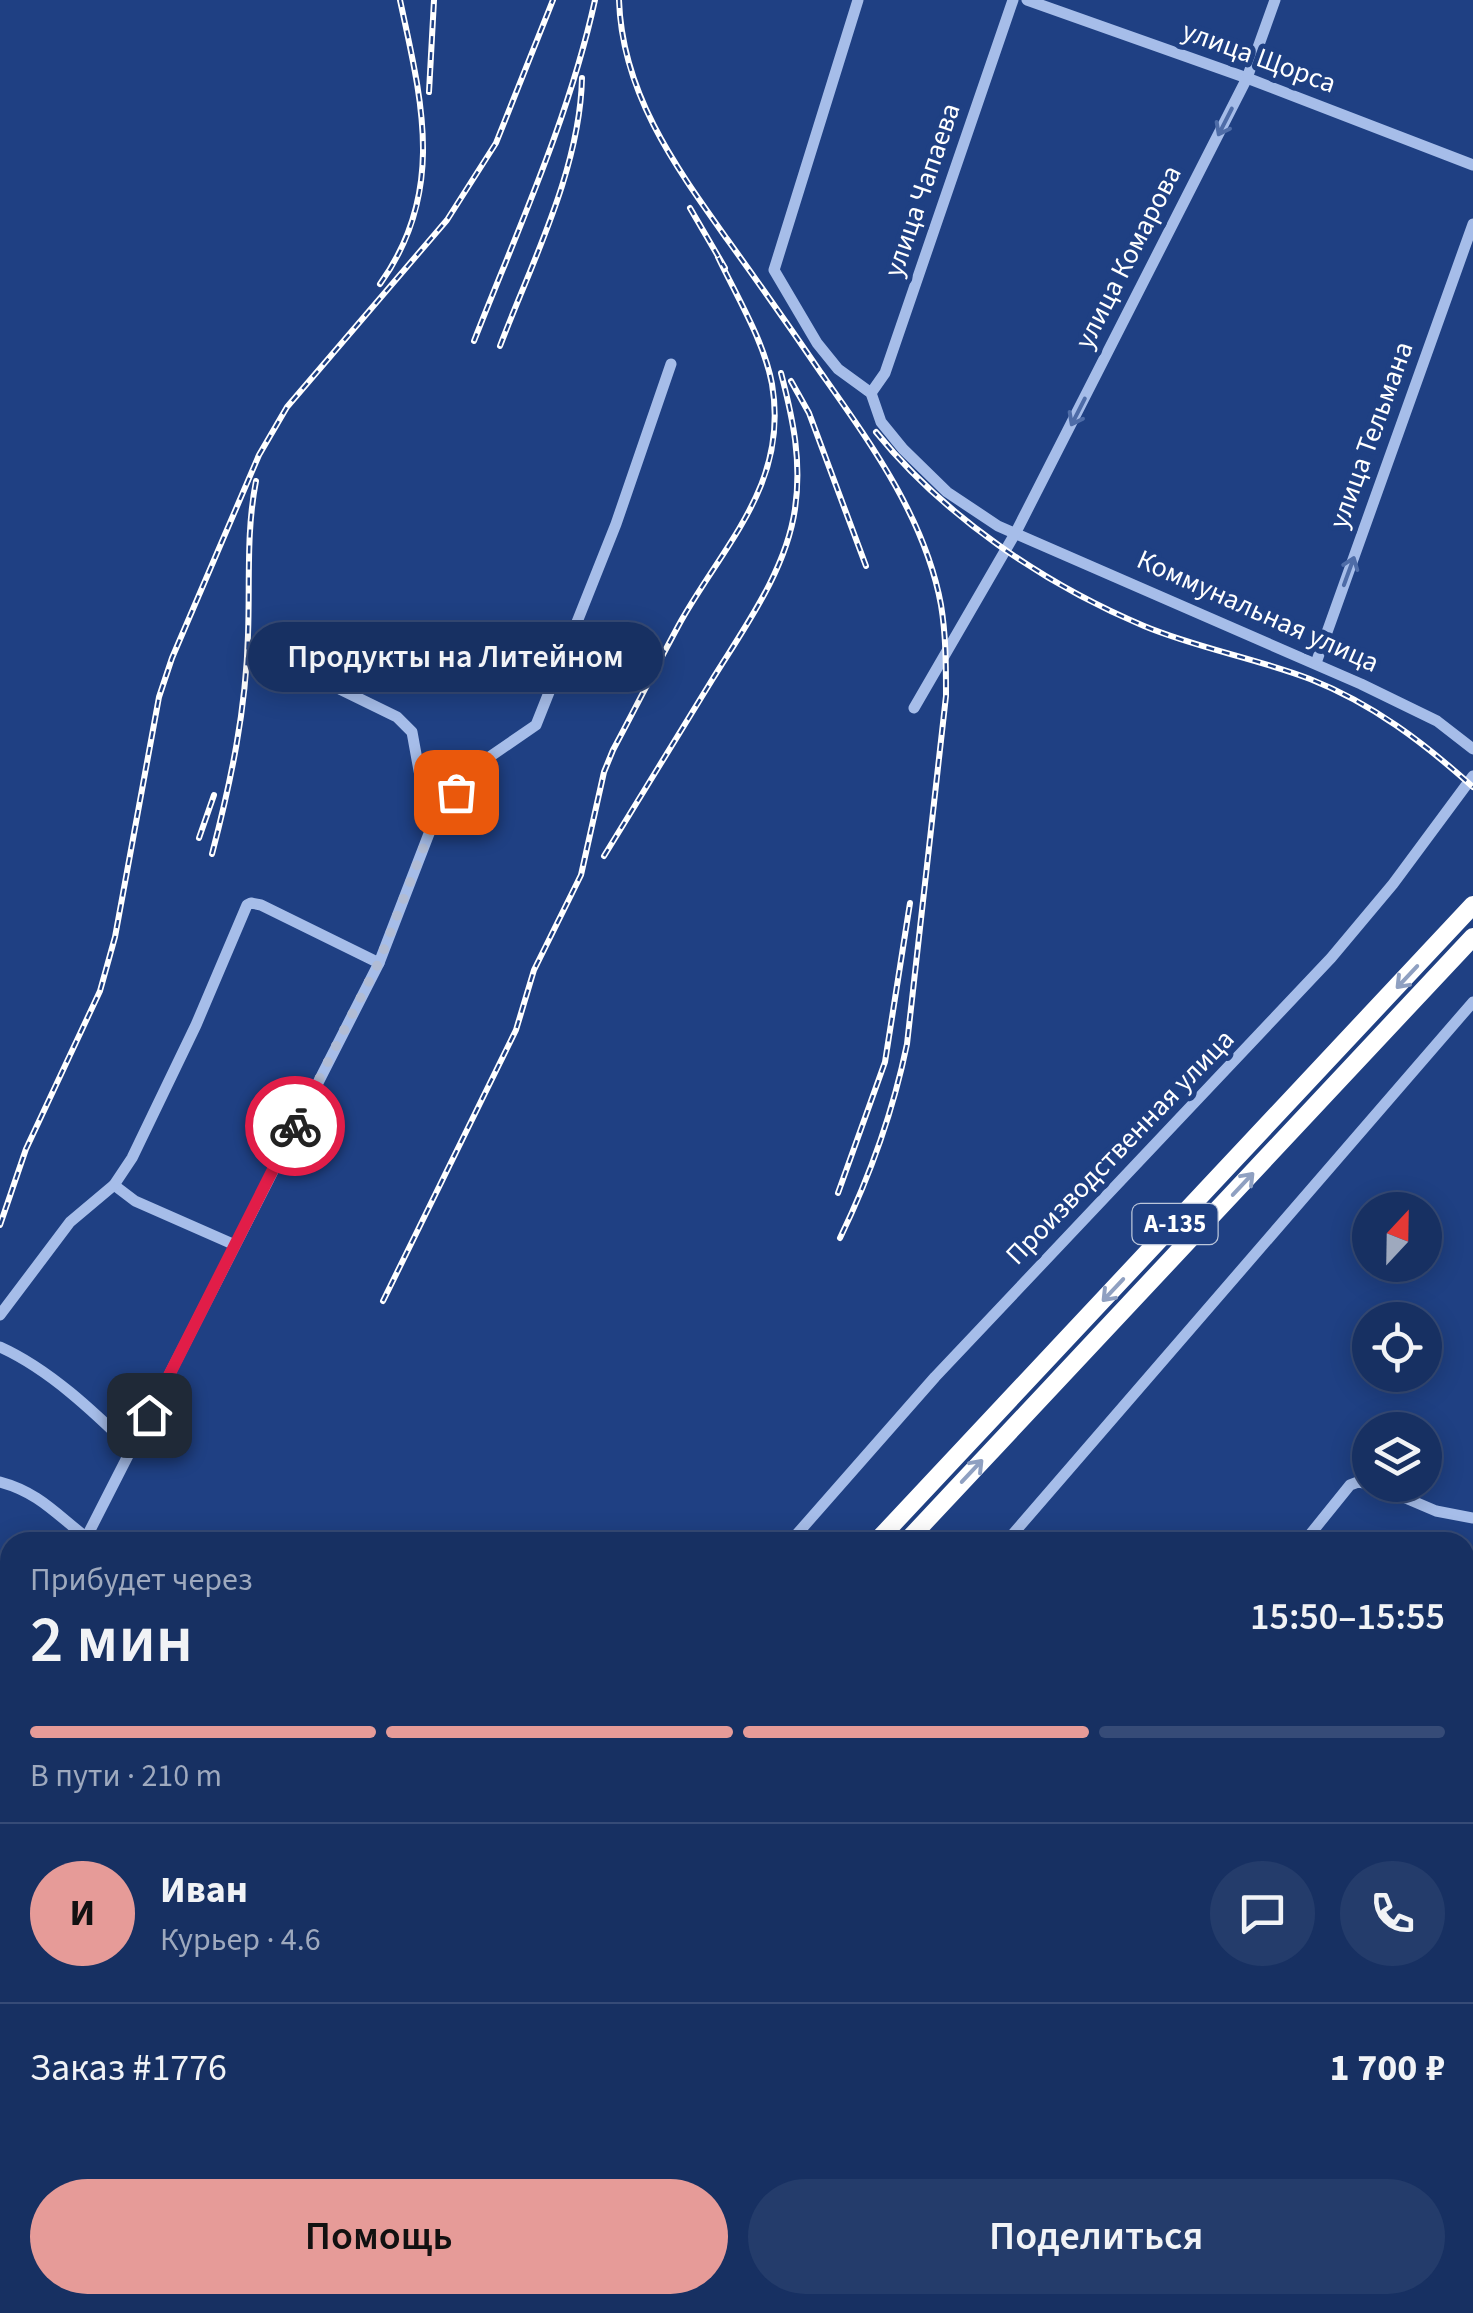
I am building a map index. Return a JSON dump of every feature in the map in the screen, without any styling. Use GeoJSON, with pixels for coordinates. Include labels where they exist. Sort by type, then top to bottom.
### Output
{"type":"FeatureCollection","features":[{"type":"Feature","properties":{"kind":"highway","name":"А-135"},"geometry":{"type":"LineString","coordinates":[[885,1532],[1473,905]]}},
{"type":"Feature","properties":{"kind":"highway","name":"А-135"},"geometry":{"type":"LineString","coordinates":[[915,1532],[1473,937]]}},
{"type":"Feature","properties":{"kind":"street"},"geometry":{"type":"LineString","coordinates":[[858,0],[774,270],[816,342],[838,369],[871,393]]}},
{"type":"Feature","properties":{"kind":"street","name":"улица Чапаева"},"geometry":{"type":"LineString","coordinates":[[871,393],[886,373],[1013,0]]}},
{"type":"Feature","properties":{"kind":"street","name":"улица Щорса"},"geometry":{"type":"LineString","coordinates":[[1027,0],[1247,78],[1473,165]]}},
{"type":"Feature","properties":{"kind":"street","name":"улица Комарова"},"geometry":{"type":"LineString","coordinates":[[914,708],[1016,532],[1247,78],[1275,0]]}},
{"type":"Feature","properties":{"kind":"street","name":"улица Тельмана"},"geometry":{"type":"LineString","coordinates":[[1316,663],[1473,224]]}},
{"type":"Feature","properties":{"kind":"street"},"geometry":{"type":"LineString","coordinates":[[90,1532],[379,962],[430,831],[472,769],[536,725],[616,524],[671,364]]}},
{"type":"Feature","properties":{"kind":"street","name":"Коммунальная улица"},"geometry":{"type":"LineString","coordinates":[[871,393],[880,422],[925,470],[998,526],[1316,663],[1437,722],[1473,749]]}},
{"type":"Feature","properties":{"kind":"street"},"geometry":{"type":"LineString","coordinates":[[282,649],[311,676],[397,716],[412,732],[430,831]]}},
{"type":"Feature","properties":{"kind":"street","name":"Производственная улица"},"geometry":{"type":"LineString","coordinates":[[799,1532],[935,1378],[1320,970],[1394,884],[1473,776]]}},
{"type":"Feature","properties":{"kind":"street"},"geometry":{"type":"LineString","coordinates":[[0,1315],[70,1222],[114,1185],[132,1158],[250,902],[379,962]]}},
{"type":"Feature","properties":{"kind":"street"},"geometry":{"type":"LineString","coordinates":[[1015,1532],[1473,1002]]}},
{"type":"Feature","properties":{"kind":"street"},"geometry":{"type":"LineString","coordinates":[[114,1185],[136,1201],[235,1246]]}},
{"type":"Feature","properties":{"kind":"street"},"geometry":{"type":"LineString","coordinates":[[0,1348],[21,1357],[88,1406],[132,1449]]}},
{"type":"Feature","properties":{"kind":"street"},"geometry":{"type":"LineString","coordinates":[[0,1482],[25,1488],[41,1498],[77,1532]]}},
{"type":"Feature","properties":{"kind":"street"},"geometry":{"type":"LineString","coordinates":[[1312,1532],[1352,1484]]}},
{"type":"Feature","properties":{"kind":"street"},"geometry":{"type":"LineString","coordinates":[[1415,1502],[1436,1511],[1473,1518]]}},
{"type":"Feature","properties":{"kind":"railway"},"geometry":{"type":"LineString","coordinates":[[380,284],[401,250],[421,181],[421,110],[400,0]]}},
{"type":"Feature","properties":{"kind":"railway"},"geometry":{"type":"LineString","coordinates":[[429,92],[434,0]]}},
{"type":"Feature","properties":{"kind":"railway"},"geometry":{"type":"LineString","coordinates":[[0,1225],[26,1149],[100,991],[115,937],[159,697],[259,455],[287,407],[447,220],[496,143],[553,0]]}},
{"type":"Feature","properties":{"kind":"railway"},"geometry":{"type":"LineString","coordinates":[[474,341],[557,130],[595,0]]}},
{"type":"Feature","properties":{"kind":"railway"},"geometry":{"type":"LineString","coordinates":[[619,0],[630,66],[655,127],[689,184],[893,481],[922,541],[941,605],[946,696],[907,1044],[879,1143],[840,1238]]}},
{"type":"Feature","properties":{"kind":"railway"},"geometry":{"type":"LineString","coordinates":[[500,346],[564,181],[582,78]]}},
{"type":"Feature","properties":{"kind":"railway"},"geometry":{"type":"LineString","coordinates":[[690,208],[725,268]]}},
{"type":"Feature","properties":{"kind":"railway"},"geometry":{"type":"LineString","coordinates":[[383,1301],[516,1030],[534,970],[581,875],[604,772],[613,750],[681,621],[734,538],[762,482],[775,419],[772,384],[756,335],[718,257]]}},
{"type":"Feature","properties":{"kind":"railway"},"geometry":{"type":"LineString","coordinates":[[604,856],[750,619],[783,555],[795,509],[797,457],[781,373]]}},
{"type":"Feature","properties":{"kind":"railway"},"geometry":{"type":"LineString","coordinates":[[791,381],[809,413],[866,566]]}},
{"type":"Feature","properties":{"kind":"railway"},"geometry":{"type":"LineString","coordinates":[[876,432],[932,492],[1033,568],[1144,626],[1333,689],[1396,726],[1473,787]]}},
{"type":"Feature","properties":{"kind":"railway"},"geometry":{"type":"LineString","coordinates":[[212,854],[241,718],[256,481]]}},
{"type":"Feature","properties":{"kind":"railway"},"geometry":{"type":"LineString","coordinates":[[199,838],[214,795]]}},
{"type":"Feature","properties":{"kind":"railway"},"geometry":{"type":"LineString","coordinates":[[838,1193],[885,1062],[910,903]]}},
{"type":"Feature","properties":{"kind":"way so far"},"geometry":{"type":"LineString","coordinates":[[295,1126],[379,962],[430,831],[456,792]]}},
{"type":"Feature","properties":{"kind":"place","name":"Продукты на Литейном"},"geometry":{"type":"Point","coordinates":[456,792]}},
{"type":"Feature","properties":{"kind":"route"},"geometry":{"type":"LineString","coordinates":[[149,1415],[295,1126]]}}]}
